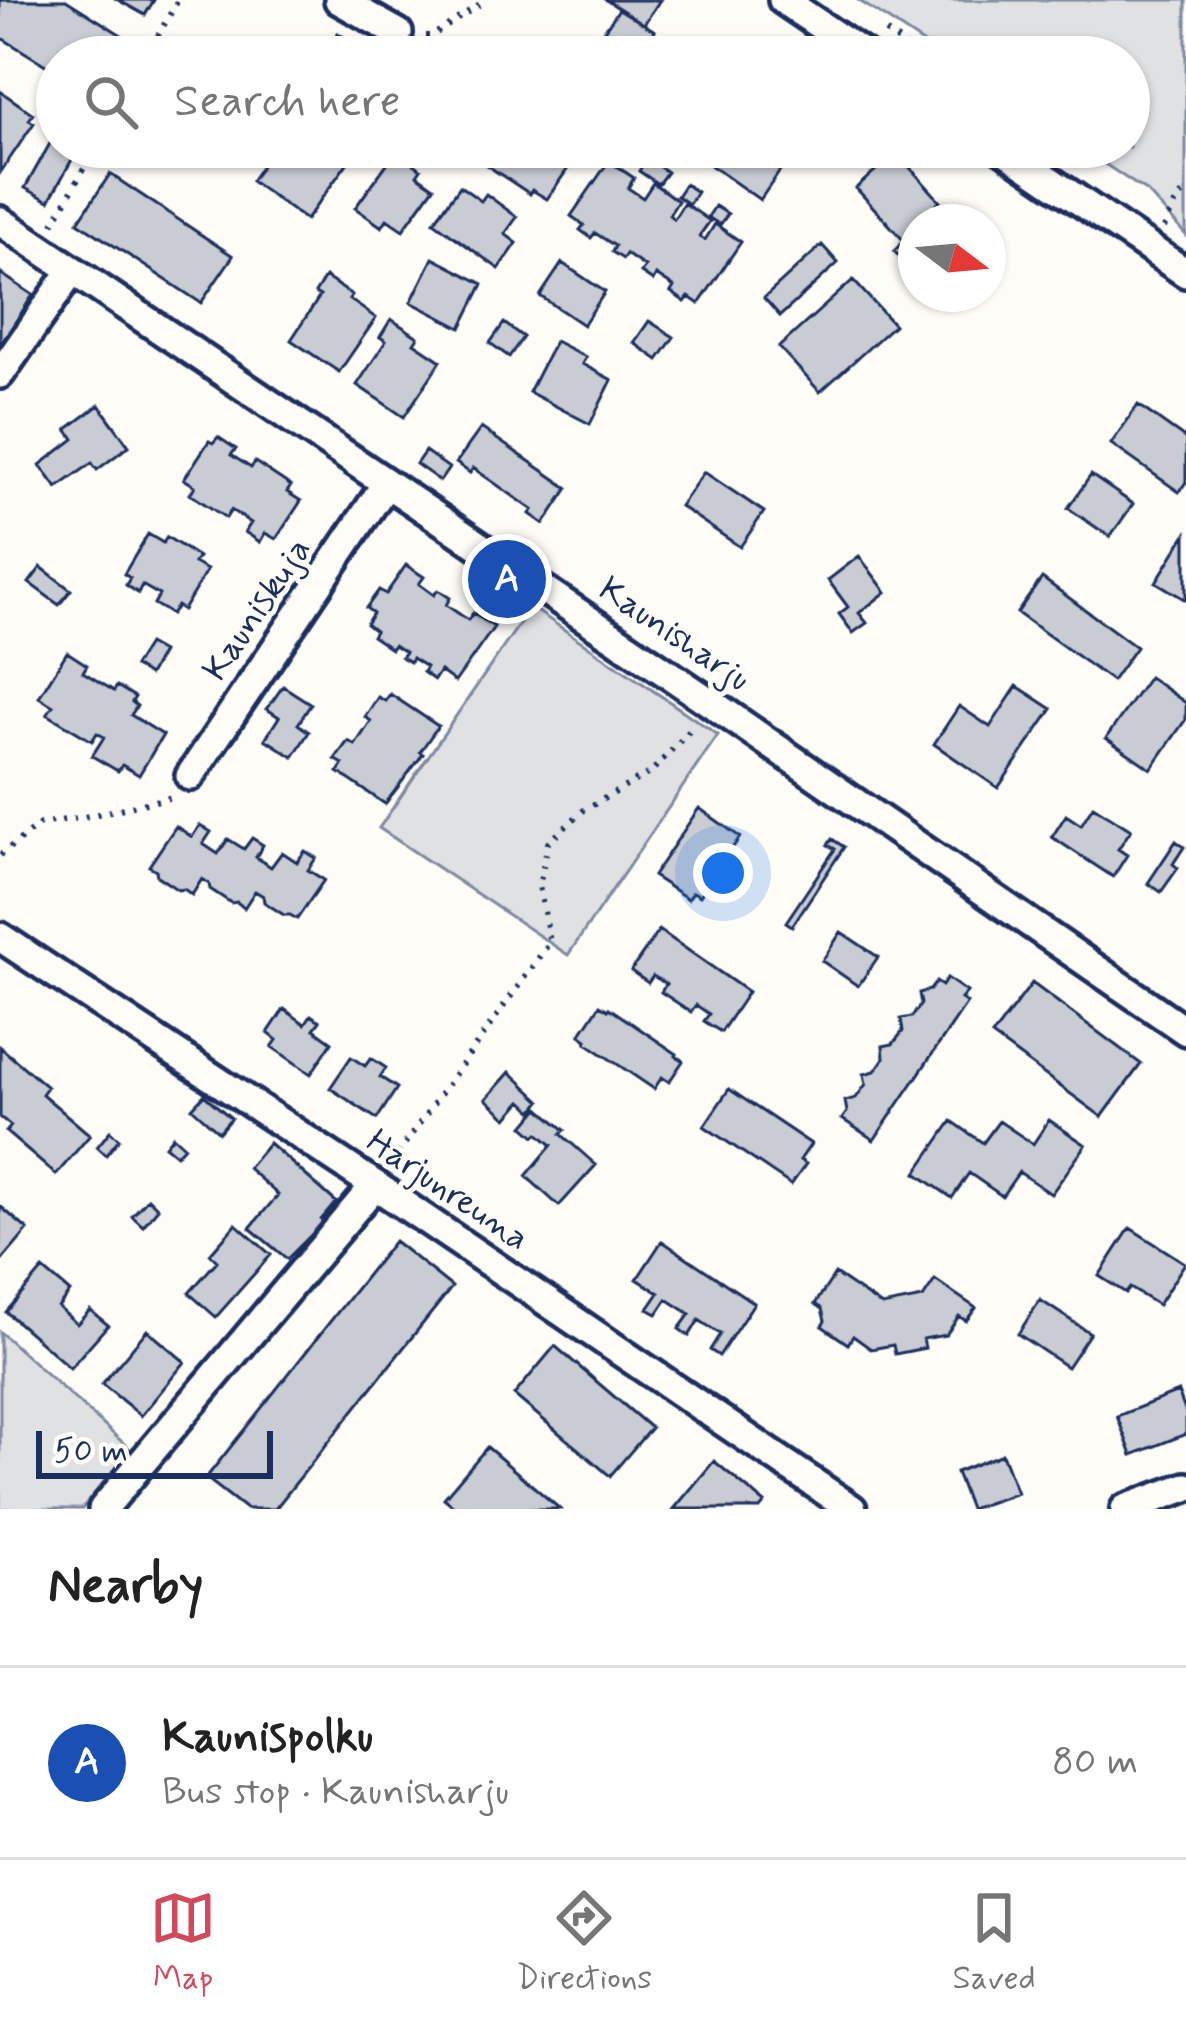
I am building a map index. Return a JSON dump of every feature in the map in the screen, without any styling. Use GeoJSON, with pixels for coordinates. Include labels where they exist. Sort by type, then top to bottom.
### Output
{"type":"FeatureCollection","features":[{"type":"Feature","properties":{"kind":"street"},"geometry":{"type":"LineString","coordinates":[[339,0],[398,33]]}},
{"type":"Feature","properties":{"kind":"street"},"geometry":{"type":"LineString","coordinates":[[784,0],[836,36]]}},
{"type":"Feature","properties":{"kind":"street"},"geometry":{"type":"LineString","coordinates":[[1031,168],[1186,273]]}},
{"type":"Feature","properties":{"kind":"street","name":"Kaunisharju"},"geometry":{"type":"LineString","coordinates":[[0,221],[1186,1031]]}},
{"type":"Feature","properties":{"kind":"street"},"geometry":{"type":"LineString","coordinates":[[0,374],[72,271]]}},
{"type":"Feature","properties":{"kind":"street","name":"Kauniskuja"},"geometry":{"type":"LineString","coordinates":[[190,776],[386,484]]}},
{"type":"Feature","properties":{"kind":"street","name":"Harjunreuna"},"geometry":{"type":"LineString","coordinates":[[0,937],[852,1509]]}},
{"type":"Feature","properties":{"kind":"street"},"geometry":{"type":"LineString","coordinates":[[104,1509],[375,1185]]}},
{"type":"Feature","properties":{"kind":"street"},"geometry":{"type":"LineString","coordinates":[[1125,1509],[1186,1486]]}},
{"type":"Feature","properties":{"kind":"path"},"geometry":{"type":"LineString","coordinates":[[158,36],[178,0]]}},
{"type":"Feature","properties":{"kind":"path"},"geometry":{"type":"LineString","coordinates":[[398,33],[432,36],[485,0]]}},
{"type":"Feature","properties":{"kind":"path"},"geometry":{"type":"LineString","coordinates":[[40,248],[84,168]]}},
{"type":"Feature","properties":{"kind":"path"},"geometry":{"type":"LineString","coordinates":[[1164,229],[1186,190]]}},
{"type":"Feature","properties":{"kind":"path"},"geometry":{"type":"LineString","coordinates":[[375,1185],[550,942],[539,886],[548,843],[584,810],[651,772],[714,705]]}},
{"type":"Feature","properties":{"kind":"path"},"geometry":{"type":"LineString","coordinates":[[0,856],[40,824],[175,796],[190,776]]}},
{"type":"Feature","properties":{"kind":"shaded area"},"geometry":{"type":"Polygon","coordinates":[[[858,0],[1186,0],[1186,235],[1147,192],[1111,168],[1150,168],[1150,36],[912,36],[858,0]]]}},
{"type":"Feature","properties":{"kind":"shaded area"},"geometry":{"type":"Polygon","coordinates":[[[531,607],[718,735],[568,955],[379,828],[531,607]]]}},
{"type":"Feature","properties":{"kind":"shaded area"},"geometry":{"type":"Polygon","coordinates":[[[0,1332],[131,1450],[82,1509],[0,1509],[0,1332]]]}},
{"type":"Feature","properties":{"kind":"building"},"geometry":{"type":"Polygon","coordinates":[[[0,0],[66,0],[123,36],[36,36],[36,59],[0,37],[0,0]]]}},
{"type":"Feature","properties":{"kind":"building"},"geometry":{"type":"Polygon","coordinates":[[[118,0],[154,0],[145,15],[118,0]]]}},
{"type":"Feature","properties":{"kind":"building"},"geometry":{"type":"Polygon","coordinates":[[[606,0],[660,0],[644,24],[606,0]]]}},
{"type":"Feature","properties":{"kind":"building"},"geometry":{"type":"Polygon","coordinates":[[[619,9],[655,31],[652,36],[600,36],[619,9]]]}},
{"type":"Feature","properties":{"kind":"building"},"geometry":{"type":"Polygon","coordinates":[[[0,91],[33,114],[29,120],[34,123],[0,173],[0,91]]]}},
{"type":"Feature","properties":{"kind":"building"},"geometry":{"type":"Polygon","coordinates":[[[36,168],[67,168],[49,201],[25,188],[36,168]]]}},
{"type":"Feature","properties":{"kind":"building"},"geometry":{"type":"Polygon","coordinates":[[[260,168],[344,168],[306,220],[251,181],[260,168]]]}},
{"type":"Feature","properties":{"kind":"building"},"geometry":{"type":"Polygon","coordinates":[[[384,168],[420,168],[417,175],[434,187],[403,230],[387,219],[382,227],[355,208],[384,168]]]}},
{"type":"Feature","properties":{"kind":"building"},"geometry":{"type":"Polygon","coordinates":[[[491,168],[568,168],[547,199],[532,190],[530,194],[491,168]]]}},
{"type":"Feature","properties":{"kind":"building"},"geometry":{"type":"Polygon","coordinates":[[[604,168],[619,168],[634,178],[628,188],[643,198],[653,183],[678,201],[669,215],[674,219],[684,203],[710,221],[699,236],[705,240],[715,224],[741,242],[699,304],[689,297],[685,302],[656,275],[653,281],[641,273],[645,267],[626,254],[623,259],[612,252],[615,246],[580,230],[584,225],[571,216],[604,168]]]}},
{"type":"Feature","properties":{"kind":"building"},"geometry":{"type":"Polygon","coordinates":[[[661,168],[667,172],[658,184],[639,171],[661,168]]]}},
{"type":"Feature","properties":{"kind":"building"},"geometry":{"type":"Polygon","coordinates":[[[715,168],[780,171],[760,200],[715,168]]]}},
{"type":"Feature","properties":{"kind":"building"},"geometry":{"type":"Polygon","coordinates":[[[878,168],[910,168],[940,201],[898,204],[898,234],[856,188],[878,168]]]}},
{"type":"Feature","properties":{"kind":"building"},"geometry":{"type":"Polygon","coordinates":[[[110,174],[233,256],[201,303],[78,222],[110,174]]]}},
{"type":"Feature","properties":{"kind":"building"},"geometry":{"type":"Polygon","coordinates":[[[685,184],[697,192],[689,204],[677,196],[685,184]]]}},
{"type":"Feature","properties":{"kind":"building"},"geometry":{"type":"Polygon","coordinates":[[[460,186],[481,201],[486,194],[517,217],[505,234],[517,243],[499,269],[434,222],[460,186]]]}},
{"type":"Feature","properties":{"kind":"building"},"geometry":{"type":"Polygon","coordinates":[[[715,206],[728,214],[720,225],[708,217],[715,206]]]}},
{"type":"Feature","properties":{"kind":"building"},"geometry":{"type":"Polygon","coordinates":[[[822,245],[838,263],[780,316],[764,298],[822,245]]]}},
{"type":"Feature","properties":{"kind":"building"},"geometry":{"type":"Polygon","coordinates":[[[433,258],[483,284],[461,328],[411,302],[433,258]]]}},
{"type":"Feature","properties":{"kind":"building"},"geometry":{"type":"Polygon","coordinates":[[[562,263],[605,292],[583,325],[540,296],[562,263]]]}},
{"type":"Feature","properties":{"kind":"building"},"geometry":{"type":"Polygon","coordinates":[[[0,273],[33,295],[0,345],[0,273]]]}},
{"type":"Feature","properties":{"kind":"building"},"geometry":{"type":"Polygon","coordinates":[[[325,277],[376,318],[339,372],[291,340],[320,296],[315,293],[325,277]]]}},
{"type":"Feature","properties":{"kind":"building"},"geometry":{"type":"Polygon","coordinates":[[[853,280],[894,325],[820,392],[779,347],[853,280]]]}},
{"type":"Feature","properties":{"kind":"building"},"geometry":{"type":"Polygon","coordinates":[[[391,319],[441,361],[404,417],[357,385],[386,341],[380,337],[391,319]]]}},
{"type":"Feature","properties":{"kind":"building"},"geometry":{"type":"Polygon","coordinates":[[[649,321],[674,337],[658,360],[634,343],[649,321]]]}},
{"type":"Feature","properties":{"kind":"building"},"geometry":{"type":"Polygon","coordinates":[[[504,323],[523,337],[509,357],[490,343],[504,323]]]}},
{"type":"Feature","properties":{"kind":"building"},"geometry":{"type":"Polygon","coordinates":[[[555,341],[586,357],[582,364],[612,380],[590,424],[529,392],[555,341]]]}},
{"type":"Feature","properties":{"kind":"building"},"geometry":{"type":"Polygon","coordinates":[[[99,405],[129,446],[97,470],[92,463],[57,488],[40,465],[74,439],[67,429],[99,405]]]}},
{"type":"Feature","properties":{"kind":"building"},"geometry":{"type":"Polygon","coordinates":[[[1138,405],[1186,439],[1186,482],[1179,492],[1111,444],[1138,405]]]}},
{"type":"Feature","properties":{"kind":"building"},"geometry":{"type":"Polygon","coordinates":[[[481,428],[568,488],[544,524],[530,514],[533,510],[473,468],[470,473],[456,463],[481,428]]]}},
{"type":"Feature","properties":{"kind":"building"},"geometry":{"type":"Polygon","coordinates":[[[218,437],[236,449],[231,455],[251,468],[255,462],[291,486],[287,492],[301,501],[276,539],[265,533],[260,542],[245,532],[251,523],[231,510],[226,518],[190,494],[195,486],[184,479],[209,441],[218,437]]]}},
{"type":"Feature","properties":{"kind":"building"},"geometry":{"type":"Polygon","coordinates":[[[425,451],[449,468],[440,481],[416,464],[425,451]]]}},
{"type":"Feature","properties":{"kind":"building"},"geometry":{"type":"Polygon","coordinates":[[[704,472],[764,512],[740,547],[680,506],[704,472]]]}},
{"type":"Feature","properties":{"kind":"building"},"geometry":{"type":"Polygon","coordinates":[[[1091,475],[1133,504],[1110,537],[1068,508],[1091,475]]]}},
{"type":"Feature","properties":{"kind":"building"},"geometry":{"type":"Polygon","coordinates":[[[148,534],[163,543],[167,537],[198,557],[194,563],[207,570],[183,610],[177,606],[171,614],[154,604],[159,595],[142,585],[138,593],[126,585],[130,578],[124,574],[148,534]]]}},
{"type":"Feature","properties":{"kind":"building"},"geometry":{"type":"Polygon","coordinates":[[[1186,534],[1186,600],[1156,582],[1186,534]]]}},
{"type":"Feature","properties":{"kind":"building"},"geometry":{"type":"Polygon","coordinates":[[[859,556],[886,592],[859,613],[867,623],[853,633],[839,614],[848,607],[828,580],[859,556]]]}},
{"type":"Feature","properties":{"kind":"building"},"geometry":{"type":"Polygon","coordinates":[[[406,565],[424,577],[419,584],[434,595],[438,590],[450,598],[446,605],[468,620],[473,613],[494,627],[455,682],[440,671],[434,680],[423,672],[426,667],[401,657],[405,652],[372,636],[375,631],[366,624],[373,613],[366,608],[379,590],[386,594],[406,565]]]}},
{"type":"Feature","properties":{"kind":"building"},"geometry":{"type":"Polygon","coordinates":[[[41,567],[71,590],[59,605],[29,583],[41,567]]]}},
{"type":"Feature","properties":{"kind":"building"},"geometry":{"type":"Polygon","coordinates":[[[1042,578],[1136,647],[1112,681],[1017,613],[1042,578]]]}},
{"type":"Feature","properties":{"kind":"building"},"geometry":{"type":"Polygon","coordinates":[[[148,644],[162,652],[149,675],[134,666],[148,644]]]}},
{"type":"Feature","properties":{"kind":"building"},"geometry":{"type":"Polygon","coordinates":[[[67,652],[87,665],[83,672],[114,691],[117,686],[135,697],[132,702],[137,706],[131,715],[163,735],[139,775],[122,765],[118,771],[92,756],[104,737],[97,733],[92,741],[47,714],[53,706],[39,697],[67,652]]]}},
{"type":"Feature","properties":{"kind":"building"},"geometry":{"type":"Polygon","coordinates":[[[1149,677],[1186,703],[1186,719],[1151,769],[1106,738],[1149,677]]]}},
{"type":"Feature","properties":{"kind":"building"},"geometry":{"type":"Polygon","coordinates":[[[283,686],[311,704],[298,724],[309,732],[293,757],[265,739],[279,717],[267,709],[283,686]]]}},
{"type":"Feature","properties":{"kind":"building"},"geometry":{"type":"Polygon","coordinates":[[[1017,686],[1052,709],[998,788],[934,744],[959,706],[990,727],[1017,686]]]}},
{"type":"Feature","properties":{"kind":"building"},"geometry":{"type":"Polygon","coordinates":[[[390,694],[438,726],[385,804],[338,772],[343,764],[335,759],[348,741],[355,745],[371,721],[365,717],[378,697],[385,701],[390,694]]]}},
{"type":"Feature","properties":{"kind":"building"},"geometry":{"type":"Polygon","coordinates":[[[1093,806],[1131,830],[1118,849],[1127,855],[1113,877],[1052,837],[1066,815],[1081,825],[1093,806]]]}},
{"type":"Feature","properties":{"kind":"building"},"geometry":{"type":"Polygon","coordinates":[[[699,808],[740,837],[729,853],[723,848],[714,861],[720,865],[700,896],[693,892],[688,899],[653,876],[699,808]]]}},
{"type":"Feature","properties":{"kind":"building"},"geometry":{"type":"Polygon","coordinates":[[[200,825],[211,832],[203,844],[218,854],[228,839],[244,849],[252,838],[263,845],[256,857],[271,867],[282,852],[297,862],[305,851],[316,858],[308,870],[324,880],[297,919],[264,902],[255,891],[244,908],[210,889],[202,879],[192,895],[178,890],[149,866],[176,826],[192,837],[200,825]]]}},
{"type":"Feature","properties":{"kind":"building"},"geometry":{"type":"Polygon","coordinates":[[[832,839],[844,847],[792,926],[786,922],[835,849],[828,845],[832,839]]]}},
{"type":"Feature","properties":{"kind":"building"},"geometry":{"type":"Polygon","coordinates":[[[1176,841],[1184,847],[1173,864],[1178,868],[1161,892],[1148,883],[1176,841]]]}},
{"type":"Feature","properties":{"kind":"building"},"geometry":{"type":"Polygon","coordinates":[[[659,930],[748,992],[721,1032],[704,1021],[709,1014],[696,1005],[691,1012],[661,992],[666,984],[653,976],[648,983],[631,971],[659,930]]]}},
{"type":"Feature","properties":{"kind":"building"},"geometry":{"type":"Polygon","coordinates":[[[841,932],[878,957],[858,986],[822,961],[841,932]]]}},
{"type":"Feature","properties":{"kind":"building"},"geometry":{"type":"Polygon","coordinates":[[[947,978],[967,992],[961,999],[967,1003],[874,1140],[842,1119],[847,1112],[845,1101],[856,1098],[866,1084],[864,1074],[875,1071],[884,1058],[883,1046],[893,1044],[903,1031],[901,1019],[912,1017],[921,1004],[919,993],[936,982],[942,986],[947,978]]]}},
{"type":"Feature","properties":{"kind":"building"},"geometry":{"type":"Polygon","coordinates":[[[1032,983],[1141,1064],[1102,1117],[992,1036],[1032,983]]]}},
{"type":"Feature","properties":{"kind":"building"},"geometry":{"type":"Polygon","coordinates":[[[600,1005],[677,1054],[683,1061],[669,1082],[662,1077],[654,1089],[586,1043],[580,1035],[600,1005]]]}},
{"type":"Feature","properties":{"kind":"building"},"geometry":{"type":"Polygon","coordinates":[[[284,1009],[305,1024],[311,1015],[320,1021],[314,1029],[332,1042],[311,1074],[272,1047],[277,1040],[268,1033],[284,1009]]]}},
{"type":"Feature","properties":{"kind":"building"},"geometry":{"type":"Polygon","coordinates":[[[0,1047],[47,1087],[42,1094],[90,1135],[56,1175],[6,1132],[11,1126],[0,1117],[0,1047]]]}},
{"type":"Feature","properties":{"kind":"building"},"geometry":{"type":"Polygon","coordinates":[[[351,1057],[365,1066],[371,1058],[386,1068],[380,1077],[397,1088],[377,1119],[330,1088],[351,1057]]]}},
{"type":"Feature","properties":{"kind":"building"},"geometry":{"type":"Polygon","coordinates":[[[510,1072],[541,1101],[533,1111],[522,1101],[507,1118],[486,1099],[510,1072]]]}},
{"type":"Feature","properties":{"kind":"building"},"geometry":{"type":"Polygon","coordinates":[[[729,1089],[811,1144],[800,1160],[806,1164],[791,1185],[704,1126],[729,1089]]]}},
{"type":"Feature","properties":{"kind":"building"},"geometry":{"type":"Polygon","coordinates":[[[204,1095],[231,1118],[219,1132],[192,1108],[204,1095]]]}},
{"type":"Feature","properties":{"kind":"building"},"geometry":{"type":"Polygon","coordinates":[[[539,1108],[596,1165],[559,1206],[526,1176],[552,1145],[524,1126],[539,1108]]]}},
{"type":"Feature","properties":{"kind":"building"},"geometry":{"type":"Polygon","coordinates":[[[1049,1120],[1086,1145],[1051,1194],[1019,1172],[1002,1196],[969,1173],[952,1198],[916,1173],[952,1121],[983,1143],[999,1121],[1033,1144],[1049,1120]]]}},
{"type":"Feature","properties":{"kind":"building"},"geometry":{"type":"Polygon","coordinates":[[[110,1131],[119,1139],[106,1155],[97,1147],[110,1131]]]}},
{"type":"Feature","properties":{"kind":"building"},"geometry":{"type":"Polygon","coordinates":[[[173,1136],[184,1146],[176,1155],[165,1146],[173,1136]]]}},
{"type":"Feature","properties":{"kind":"building"},"geometry":{"type":"Polygon","coordinates":[[[269,1143],[336,1202],[321,1220],[324,1222],[287,1259],[250,1228],[278,1195],[248,1168],[269,1143]]]}},
{"type":"Feature","properties":{"kind":"building"},"geometry":{"type":"Polygon","coordinates":[[[148,1198],[158,1208],[143,1226],[132,1216],[148,1198]]]}},
{"type":"Feature","properties":{"kind":"building"},"geometry":{"type":"Polygon","coordinates":[[[0,1206],[28,1230],[0,1263],[0,1206]]]}},
{"type":"Feature","properties":{"kind":"building"},"geometry":{"type":"Polygon","coordinates":[[[236,1224],[271,1255],[216,1317],[189,1293],[217,1261],[210,1254],[236,1224]]]}},
{"type":"Feature","properties":{"kind":"building"},"geometry":{"type":"Polygon","coordinates":[[[1130,1228],[1185,1263],[1158,1305],[1099,1276],[1130,1228]]]}},
{"type":"Feature","properties":{"kind":"building"},"geometry":{"type":"Polygon","coordinates":[[[394,1241],[452,1287],[275,1509],[246,1509],[206,1478],[394,1241]]]}},
{"type":"Feature","properties":{"kind":"building"},"geometry":{"type":"Polygon","coordinates":[[[662,1241],[754,1303],[719,1356],[710,1350],[720,1334],[699,1320],[689,1336],[679,1329],[690,1314],[667,1299],[657,1314],[648,1309],[659,1293],[637,1279],[662,1241]]]}},
{"type":"Feature","properties":{"kind":"building"},"geometry":{"type":"Polygon","coordinates":[[[43,1269],[70,1292],[58,1307],[77,1324],[90,1310],[108,1325],[70,1368],[6,1312],[43,1269]]]}},
{"type":"Feature","properties":{"kind":"building"},"geometry":{"type":"Polygon","coordinates":[[[835,1274],[882,1306],[923,1298],[935,1280],[976,1308],[966,1321],[959,1316],[946,1335],[923,1339],[925,1348],[895,1354],[893,1345],[871,1349],[853,1336],[848,1344],[822,1326],[822,1309],[815,1304],[835,1274]]]}},
{"type":"Feature","properties":{"kind":"building"},"geometry":{"type":"Polygon","coordinates":[[[1040,1300],[1090,1333],[1067,1367],[1018,1334],[1040,1300]]]}},
{"type":"Feature","properties":{"kind":"building"},"geometry":{"type":"Polygon","coordinates":[[[147,1330],[185,1362],[141,1416],[102,1384],[147,1330]]]}},
{"type":"Feature","properties":{"kind":"building"},"geometry":{"type":"Polygon","coordinates":[[[555,1346],[651,1428],[610,1476],[514,1395],[555,1346]]]}},
{"type":"Feature","properties":{"kind":"building"},"geometry":{"type":"Polygon","coordinates":[[[1178,1392],[1186,1413],[1186,1434],[1132,1455],[1117,1416],[1178,1392]]]}},
{"type":"Feature","properties":{"kind":"building"},"geometry":{"type":"Polygon","coordinates":[[[487,1447],[560,1509],[457,1509],[444,1498],[487,1447]]]}},
{"type":"Feature","properties":{"kind":"building"},"geometry":{"type":"Polygon","coordinates":[[[1002,1454],[1017,1493],[970,1509],[956,1472],[1002,1454]]]}},
{"type":"Feature","properties":{"kind":"building"},"geometry":{"type":"Polygon","coordinates":[[[714,1461],[765,1503],[760,1509],[674,1509],[714,1461]]]}},
{"type":"Feature","properties":{"kind":"place","name":"Kaunispolku"},"geometry":{"type":"Point","coordinates":[507,579]}}]}
